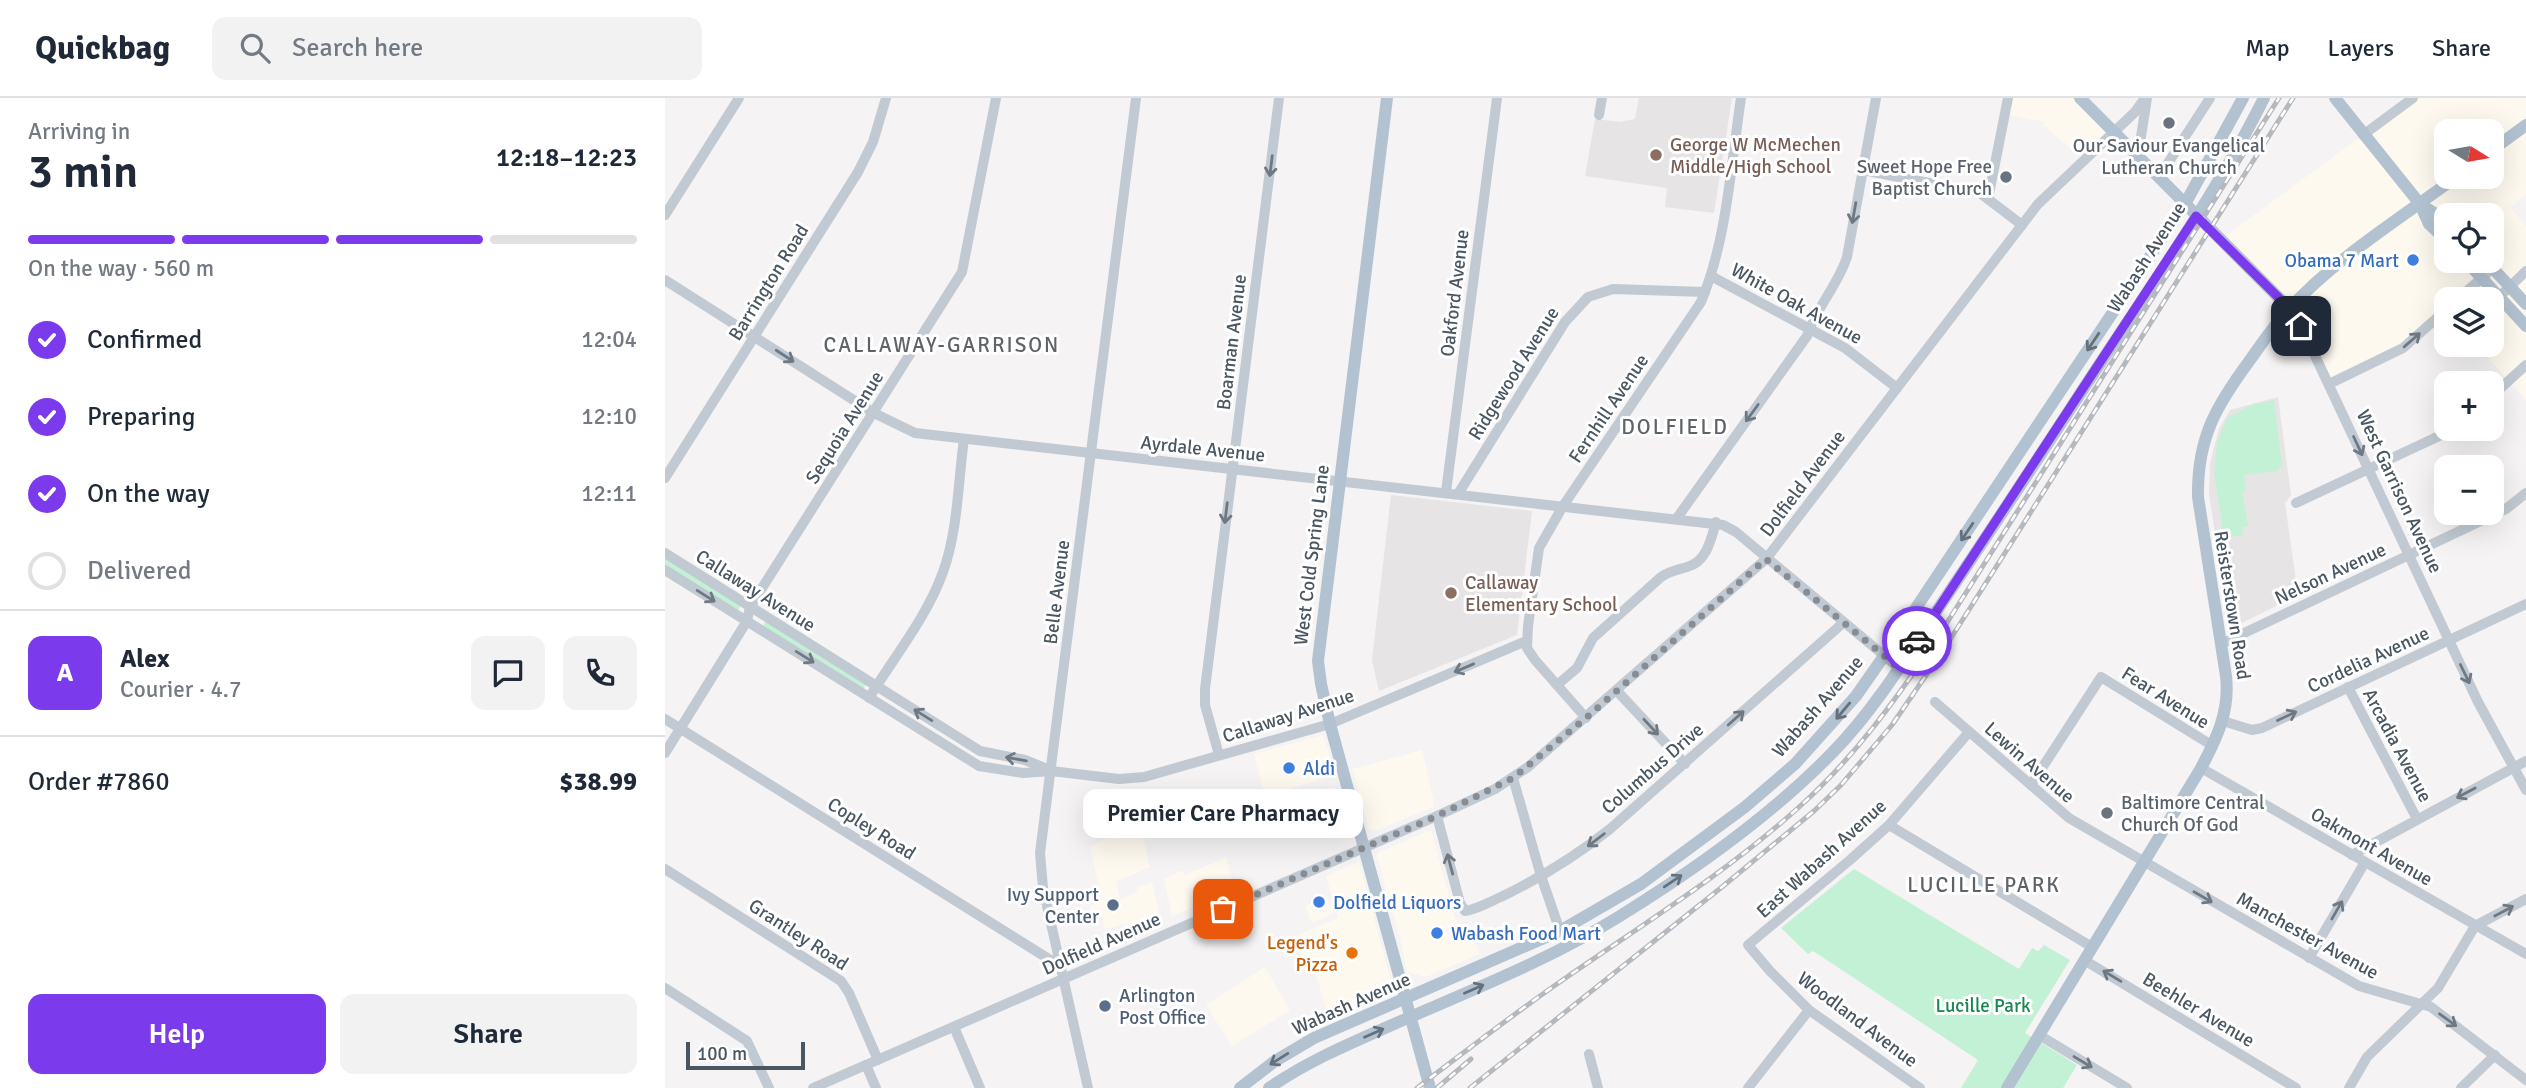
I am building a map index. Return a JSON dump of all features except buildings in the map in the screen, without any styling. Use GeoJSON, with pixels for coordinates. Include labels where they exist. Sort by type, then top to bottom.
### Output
{"type":"FeatureCollection","features":[{"type":"Feature","properties":{"kind":"main road","name":"West Cold Spring Lane"},"geometry":{"type":"LineString","coordinates":[[1387,98],[1318,646],[1321,684],[1330,724],[1430,1088]]}},
{"type":"Feature","properties":{"kind":"main road","name":"West Garrison Avenue"},"geometry":{"type":"LineString","coordinates":[[2080,98],[2290,309]]}},
{"type":"Feature","properties":{"kind":"main road","name":"Wabash Avenue"},"geometry":{"type":"LineString","coordinates":[[1240,1088],[1275,1061],[1314,1038],[1560,931],[1613,902],[1641,884],[1771,785],[1820,738],[1856,696],[1884,656],[2185,204],[2243,98]]}},
{"type":"Feature","properties":{"kind":"main road","name":"Wabash Avenue"},"geometry":{"type":"LineString","coordinates":[[1269,1088],[1327,1054],[1568,946],[1622,915],[1755,822],[1809,776],[1852,731],[1899,668],[2196,216],[2264,98]]}},
{"type":"Feature","properties":{"kind":"main road"},"geometry":{"type":"LineString","coordinates":[[2335,98],[2420,204],[2434,229]]}},
{"type":"Feature","properties":{"kind":"main road"},"geometry":{"type":"LineString","coordinates":[[2504,141],[2526,125]]}},
{"type":"Feature","properties":{"kind":"main road","name":"Reisterstown Road"},"geometry":{"type":"LineString","coordinates":[[2007,1088],[2201,768],[2223,722],[2227,687],[2198,497],[2203,442],[2208,426],[2224,396],[2290,309],[2330,271],[2440,189]]}},
{"type":"Feature","properties":{"kind":"main road"},"geometry":{"type":"LineString","coordinates":[[2420,204],[2434,212]]}},
{"type":"Feature","properties":{"kind":"main road"},"geometry":{"type":"LineString","coordinates":[[2477,273],[2490,287]]}},
{"type":"Feature","properties":{"kind":"main road"},"geometry":{"type":"LineString","coordinates":[[2498,273],[2526,304]]}},
{"type":"Feature","properties":{"kind":"main road"},"geometry":{"type":"LineString","coordinates":[[2504,302],[2526,326]]}},
{"type":"Feature","properties":{"kind":"main road"},"geometry":{"type":"LineString","coordinates":[[2022,449],[2038,460]]}},
{"type":"Feature","properties":{"kind":"street"},"geometry":{"type":"LineString","coordinates":[[665,215],[739,98]]}},
{"type":"Feature","properties":{"kind":"street","name":"Barrington Road"},"geometry":{"type":"LineString","coordinates":[[665,478],[867,156],[886,98]]}},
{"type":"Feature","properties":{"kind":"street","name":"Sequoia Avenue"},"geometry":{"type":"LineString","coordinates":[[665,753],[747,621],[750,607],[962,272],[996,98]]}},
{"type":"Feature","properties":{"kind":"street","name":"Belle Avenue"},"geometry":{"type":"LineString","coordinates":[[1088,1088],[1039,864],[1136,98]]}},
{"type":"Feature","properties":{"kind":"street","name":"Boarman Avenue"},"geometry":{"type":"LineString","coordinates":[[1219,755],[1205,705],[1205,689],[1279,98]]}},
{"type":"Feature","properties":{"kind":"street","name":"Oakford Avenue"},"geometry":{"type":"LineString","coordinates":[[1446,492],[1497,98]]}},
{"type":"Feature","properties":{"kind":"street"},"geometry":{"type":"LineString","coordinates":[[1599,116],[1602,98]]}},
{"type":"Feature","properties":{"kind":"street","name":"Fernhill Avenue"},"geometry":{"type":"LineString","coordinates":[[1527,641],[1539,548],[1563,506],[1695,312],[1705,292],[1720,238],[1741,98]]}},
{"type":"Feature","properties":{"kind":"street"},"geometry":{"type":"LineString","coordinates":[[1677,518],[1807,336],[1844,265],[1876,98]]}},
{"type":"Feature","properties":{"kind":"street"},"geometry":{"type":"LineString","coordinates":[[1988,199],[2008,98]]}},
{"type":"Feature","properties":{"kind":"street"},"geometry":{"type":"LineString","coordinates":[[2138,156],[2146,98]]}},
{"type":"Feature","properties":{"kind":"street","name":"Dolfield Avenue"},"geometry":{"type":"LineString","coordinates":[[813,1088],[1365,848],[1513,778],[1586,718],[1766,559],[2047,194],[2135,112],[2146,98]]}},
{"type":"Feature","properties":{"kind":"street"},"geometry":{"type":"LineString","coordinates":[[2159,177],[2210,98]]}},
{"type":"Feature","properties":{"kind":"street"},"geometry":{"type":"LineString","coordinates":[[2363,135],[2413,98]]}},
{"type":"Feature","properties":{"kind":"street"},"geometry":{"type":"LineString","coordinates":[[1863,170],[1980,193],[2022,225]]}},
{"type":"Feature","properties":{"kind":"street"},"geometry":{"type":"LineString","coordinates":[[2504,292],[2526,271]]}},
{"type":"Feature","properties":{"kind":"street"},"geometry":{"type":"LineString","coordinates":[[2471,287],[2484,273]]}},
{"type":"Feature","properties":{"kind":"street","name":"White Oak Avenue"},"geometry":{"type":"LineString","coordinates":[[1711,276],[1859,358],[1897,388]]}},
{"type":"Feature","properties":{"kind":"street","name":"Ayrdale Avenue"},"geometry":{"type":"LineString","coordinates":[[665,280],[908,431],[1716,522],[1730,528],[1766,559]]}},
{"type":"Feature","properties":{"kind":"street","name":"White Oak Avenue"},"geometry":{"type":"LineString","coordinates":[[1613,289],[1705,292]]}},
{"type":"Feature","properties":{"kind":"street","name":"Ridgewood Avenue"},"geometry":{"type":"LineString","coordinates":[[1458,494],[1572,311],[1588,296],[1613,289]]}},
{"type":"Feature","properties":{"kind":"street","name":"West Garrison Avenue"},"geometry":{"type":"LineString","coordinates":[[2290,309],[2329,384],[2478,702],[2526,790]]}},
{"type":"Feature","properties":{"kind":"street"},"geometry":{"type":"LineString","coordinates":[[2329,384],[2403,348],[2434,321]]}},
{"type":"Feature","properties":{"kind":"street"},"geometry":{"type":"LineString","coordinates":[[2504,385],[2526,365]]}},
{"type":"Feature","properties":{"kind":"street"},"geometry":{"type":"LineString","coordinates":[[2296,503],[2434,438]]}},
{"type":"Feature","properties":{"kind":"street"},"geometry":{"type":"LineString","coordinates":[[869,698],[930,601],[944,570],[951,542],[964,439]]}},
{"type":"Feature","properties":{"kind":"street","name":"Nelson Avenue"},"geometry":{"type":"LineString","coordinates":[[2221,644],[2506,509],[2526,493]]}},
{"type":"Feature","properties":{"kind":"street"},"geometry":{"type":"LineString","coordinates":[[1557,685],[1577,668],[1593,638],[1661,577],[1673,570],[1688,567],[1701,558],[1709,545],[1716,522]]}},
{"type":"Feature","properties":{"kind":"street","name":"Callaway Avenue"},"geometry":{"type":"LineString","coordinates":[[665,553],[981,751],[1024,760],[1051,771]]}},
{"type":"Feature","properties":{"kind":"street"},"geometry":{"type":"LineString","coordinates":[[1766,559],[1899,668]]}},
{"type":"Feature","properties":{"kind":"street","name":"Callaway Avenue"},"geometry":{"type":"LineString","coordinates":[[665,570],[979,766],[1023,773],[1051,771],[1107,778],[1133,778],[1330,724],[1527,641]]}},
{"type":"Feature","properties":{"kind":"street","name":"Cordelia Avenue"},"geometry":{"type":"LineString","coordinates":[[2223,722],[2257,730],[2526,604]]}},
{"type":"Feature","properties":{"kind":"street","name":"Columbus Drive"},"geometry":{"type":"LineString","coordinates":[[1437,816],[1460,903],[1465,911],[1476,908],[1541,876],[1610,830],[1843,623]]}},
{"type":"Feature","properties":{"kind":"street"},"geometry":{"type":"LineString","coordinates":[[1527,641],[1531,655],[1586,718]]}},
{"type":"Feature","properties":{"kind":"street","name":"Fear Avenue"},"geometry":{"type":"LineString","coordinates":[[2031,785],[2101,677],[2213,746]]}},
{"type":"Feature","properties":{"kind":"street","name":"Arcadia Avenue"},"geometry":{"type":"LineString","coordinates":[[2348,687],[2417,819]]}},
{"type":"Feature","properties":{"kind":"street"},"geometry":{"type":"LineString","coordinates":[[1617,691],[1685,764]]}},
{"type":"Feature","properties":{"kind":"street","name":"Lewin Avenue"},"geometry":{"type":"LineString","coordinates":[[1934,702],[2069,818],[2144,863]]}},
{"type":"Feature","properties":{"kind":"street","name":"Copley Road"},"geometry":{"type":"LineString","coordinates":[[665,719],[1060,966]]}},
{"type":"Feature","properties":{"kind":"street","name":"East Wabash Avenue"},"geometry":{"type":"LineString","coordinates":[[1748,945],[1889,825],[1969,732]]}},
{"type":"Feature","properties":{"kind":"street"},"geometry":{"type":"LineString","coordinates":[[979,766],[981,751]]}},
{"type":"Feature","properties":{"kind":"street"},"geometry":{"type":"LineString","coordinates":[[2352,855],[2526,761]]}},
{"type":"Feature","properties":{"kind":"street","name":"Oakmont Avenue"},"geometry":{"type":"LineString","coordinates":[[2201,768],[2526,954]]}},
{"type":"Feature","properties":{"kind":"street"},"geometry":{"type":"LineString","coordinates":[[1513,778],[1560,931]]}},
{"type":"Feature","properties":{"kind":"street"},"geometry":{"type":"LineString","coordinates":[[1889,825],[2092,947]]}},
{"type":"Feature","properties":{"kind":"street"},"geometry":{"type":"LineString","coordinates":[[2309,958],[2365,862]]}},
{"type":"Feature","properties":{"kind":"street","name":"Manchester Avenue"},"geometry":{"type":"LineString","coordinates":[[2144,863],[2365,989],[2431,1007],[2526,1080]]}},
{"type":"Feature","properties":{"kind":"street","name":"Grantley Road"},"geometry":{"type":"LineString","coordinates":[[665,869],[841,981],[849,993],[878,1060]]}},
{"type":"Feature","properties":{"kind":"street"},"geometry":{"type":"LineString","coordinates":[[2349,1088],[2367,1057],[2442,983],[2475,926],[2526,899]]}},
{"type":"Feature","properties":{"kind":"street","name":"Woodland Avenue"},"geometry":{"type":"LineString","coordinates":[[1748,945],[1809,1010],[1920,1088]]}},
{"type":"Feature","properties":{"kind":"street","name":"Beehler Avenue"},"geometry":{"type":"LineString","coordinates":[[2084,960],[2296,1088]]}},
{"type":"Feature","properties":{"kind":"street"},"geometry":{"type":"LineString","coordinates":[[665,988],[747,1041],[769,1088]]}},
{"type":"Feature","properties":{"kind":"street"},"geometry":{"type":"LineString","coordinates":[[1748,1088],[1809,1010]]}},
{"type":"Feature","properties":{"kind":"street"},"geometry":{"type":"LineString","coordinates":[[954,1027],[980,1088]]}},
{"type":"Feature","properties":{"kind":"street"},"geometry":{"type":"LineString","coordinates":[[2039,1035],[2127,1088]]}},
{"type":"Feature","properties":{"kind":"street"},"geometry":{"type":"LineString","coordinates":[[1589,1054],[1598,1088]]}},
{"type":"Feature","properties":{"kind":"street"},"geometry":{"type":"LineString","coordinates":[[2461,1088],[2495,1055]]}},
{"type":"Feature","properties":{"kind":"street"},"geometry":{"type":"LineString","coordinates":[[866,1065],[876,1088]]}},
{"type":"Feature","properties":{"kind":"shaded area","name":"George W McMechen Middle/High School"},"geometry":{"type":"Polygon","coordinates":[[[1639,98],[1732,98],[1714,213],[1665,207],[1667,188],[1585,176],[1595,119],[1620,122],[1635,119],[1639,98]]]}},
{"type":"Feature","properties":{"kind":"shaded area"},"geometry":{"type":"Polygon","coordinates":[[[2008,98],[2079,98],[2114,133],[2084,160],[2043,125],[2044,122],[2005,114],[2008,98]]]}},
{"type":"Feature","properties":{"kind":"shaded area"},"geometry":{"type":"Polygon","coordinates":[[[2413,98],[2526,98],[2526,195],[2510,207],[2526,226],[2526,400],[2504,376],[2504,371],[2500,371],[2487,357],[2504,357],[2504,287],[2434,287],[2434,322],[2399,349],[2328,383],[2297,320],[2220,240],[2413,98]]]}},
{"type":"Feature","properties":{"kind":"shaded area"},"geometry":{"type":"Polygon","coordinates":[[[2278,397],[2291,495],[2285,503],[2298,595],[2230,629],[2209,494],[2210,463],[2219,429],[2230,410],[2278,397]]]}},
{"type":"Feature","properties":{"kind":"shaded area","name":"Callaway Elementary School"},"geometry":{"type":"Polygon","coordinates":[[[1391,495],[1532,511],[1517,635],[1379,691],[1372,660],[1391,495]]]}},
{"type":"Feature","properties":{"kind":"shaded area","name":"Aldi"},"geometry":{"type":"Polygon","coordinates":[[[1323,735],[1336,775],[1291,788],[1292,794],[1266,802],[1254,754],[1323,735]]]}},
{"type":"Feature","properties":{"kind":"shaded area"},"geometry":{"type":"Polygon","coordinates":[[[1422,750],[1434,801],[1433,807],[1375,831],[1369,829],[1352,769],[1422,750]]]}},
{"type":"Feature","properties":{"kind":"shaded area"},"geometry":{"type":"Polygon","coordinates":[[[1140,822],[1150,867],[1116,882],[1120,899],[1137,892],[1137,887],[1152,882],[1160,915],[1126,929],[1125,924],[1105,929],[1101,914],[1097,911],[1091,914],[1089,906],[1102,900],[1090,847],[1140,822]]]}},
{"type":"Feature","properties":{"kind":"shaded area"},"geometry":{"type":"Polygon","coordinates":[[[1431,830],[1460,936],[1473,934],[1479,954],[1426,977],[1407,972],[1377,853],[1431,830]]]}},
{"type":"Feature","properties":{"kind":"shaded area"},"geometry":{"type":"Polygon","coordinates":[[[1226,857],[1235,889],[1172,916],[1164,879],[1182,870],[1185,875],[1226,857]]]}},
{"type":"Feature","properties":{"kind":"shaded area"},"geometry":{"type":"Polygon","coordinates":[[[1359,862],[1394,992],[1330,1022],[1311,958],[1303,961],[1295,936],[1338,918],[1326,876],[1359,862]]]}},
{"type":"Feature","properties":{"kind":"shaded area"},"geometry":{"type":"Polygon","coordinates":[[[1327,896],[1333,914],[1312,923],[1305,906],[1327,896]]]}},
{"type":"Feature","properties":{"kind":"shaded area"},"geometry":{"type":"Polygon","coordinates":[[[1265,967],[1290,1010],[1232,1046],[1206,1005],[1265,967]]]}},
{"type":"Feature","properties":{"kind":"green space"},"geometry":{"type":"Polygon","coordinates":[[[2274,400],[2282,464],[2277,471],[2244,475],[2246,491],[2242,492],[2248,526],[2242,527],[2243,535],[2224,538],[2214,471],[2217,442],[2227,418],[2251,405],[2274,400]]]}},
{"type":"Feature","properties":{"kind":"green space"},"geometry":{"type":"Polygon","coordinates":[[[665,557],[741,606],[738,610],[665,565],[665,557]]]}},
{"type":"Feature","properties":{"kind":"green space"},"geometry":{"type":"Polygon","coordinates":[[[768,622],[867,683],[863,689],[763,627],[764,623],[768,622]]]}},
{"type":"Feature","properties":{"kind":"green space","name":"Lucille Park"},"geometry":{"type":"Polygon","coordinates":[[[1854,869],[2019,969],[2032,948],[2038,951],[2044,945],[2070,960],[2025,1033],[2077,1065],[2063,1088],[1961,1088],[1978,1060],[1813,951],[1808,954],[1781,928],[1854,869]]]}},
{"type":"Feature","properties":{"kind":"railway"},"geometry":{"type":"LineString","coordinates":[[1417,1088],[1529,1004],[1743,854],[1798,808],[1837,770],[1889,707],[1936,640],[2279,98]]}},
{"type":"Feature","properties":{"kind":"railway"},"geometry":{"type":"LineString","coordinates":[[1470,1088],[1814,811],[1841,785],[1892,725],[1946,646],[2293,98]]}},
{"type":"Feature","properties":{"kind":"railway"},"geometry":{"type":"LineString","coordinates":[[1437,1088],[1471,1059]]}},
{"type":"Feature","properties":{"kind":"way so far"},"geometry":{"type":"LineString","coordinates":[[1223,909],[1475,799],[1513,778],[1586,718],[1766,559],[1899,668],[1917,641]]}},
{"type":"Feature","properties":{"kind":"place","name":"Our Saviour Evangelical Lutheran Church"},"geometry":{"type":"Point","coordinates":[2169,123]}},
{"type":"Feature","properties":{"kind":"place","name":"George W McMechen Middle/High School"},"geometry":{"type":"Point","coordinates":[1656,155]}},
{"type":"Feature","properties":{"kind":"place","name":"Sweet Hope Free Baptist Church"},"geometry":{"type":"Point","coordinates":[2006,177]}},
{"type":"Feature","properties":{"kind":"place","name":"Obama 7 Mart"},"geometry":{"type":"Point","coordinates":[2413,260]}},
{"type":"Feature","properties":{"kind":"place","name":"Callaway Elementary School"},"geometry":{"type":"Point","coordinates":[1451,593]}},
{"type":"Feature","properties":{"kind":"place","name":"Aldi"},"geometry":{"type":"Point","coordinates":[1289,768]}},
{"type":"Feature","properties":{"kind":"place","name":"Baltimore Central Church Of God"},"geometry":{"type":"Point","coordinates":[2107,813]}},
{"type":"Feature","properties":{"kind":"place","name":"Dolfield Liquors"},"geometry":{"type":"Point","coordinates":[1319,902]}},
{"type":"Feature","properties":{"kind":"place","name":"Ivy Support Center"},"geometry":{"type":"Point","coordinates":[1113,905]}},
{"type":"Feature","properties":{"kind":"place","name":"Premier Care Pharmacy"},"geometry":{"type":"Point","coordinates":[1223,909]}},
{"type":"Feature","properties":{"kind":"place","name":"Wabash Food Mart"},"geometry":{"type":"Point","coordinates":[1437,933]}},
{"type":"Feature","properties":{"kind":"place","name":"Legend's Pizza"},"geometry":{"type":"Point","coordinates":[1352,953]}},
{"type":"Feature","properties":{"kind":"place","name":"Arlington Post Office"},"geometry":{"type":"Point","coordinates":[1105,1006]}},
{"type":"Feature","properties":{"kind":"district","name":"CALLAWAY-GARRISON"},"geometry":{"type":"Point","coordinates":[942,345]}},
{"type":"Feature","properties":{"kind":"district","name":"DOLFIELD"},"geometry":{"type":"Point","coordinates":[1675,427]}},
{"type":"Feature","properties":{"kind":"district","name":"LUCILLE PARK"},"geometry":{"type":"Point","coordinates":[1984,885]}},
{"type":"Feature","properties":{"kind":"route"},"geometry":{"type":"LineString","coordinates":[[1917,641],[2196,216],[2290,309],[2301,326]]}}]}
